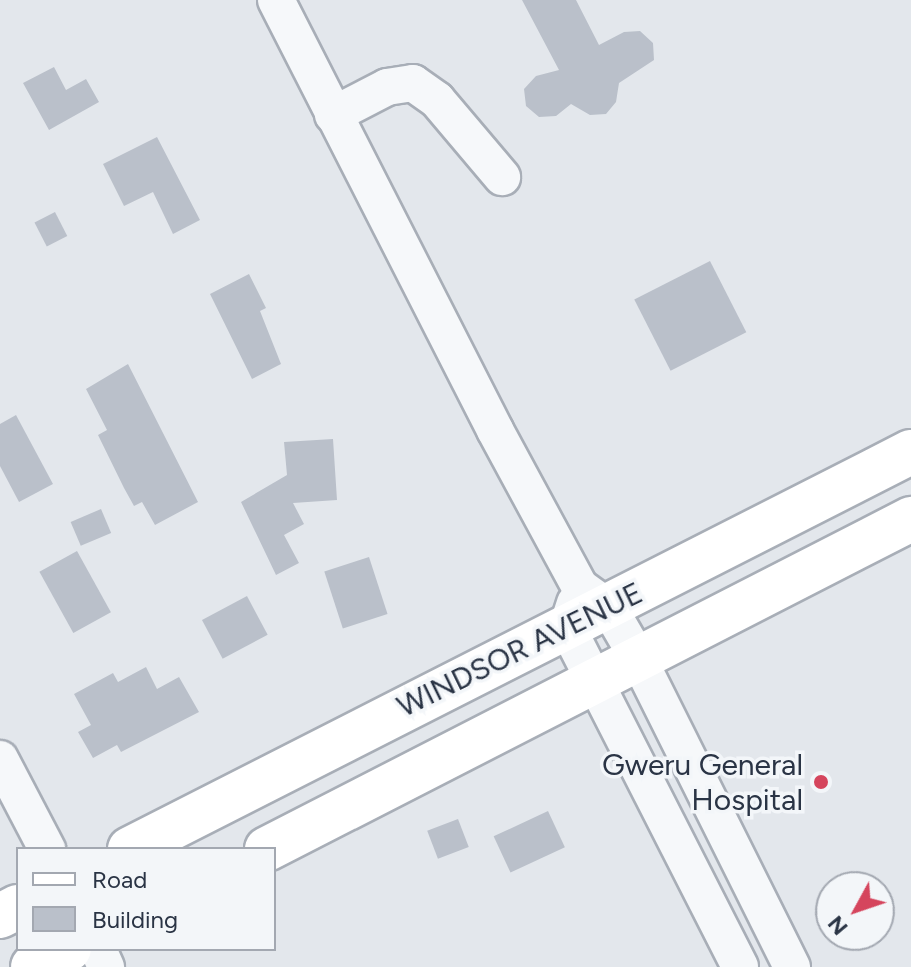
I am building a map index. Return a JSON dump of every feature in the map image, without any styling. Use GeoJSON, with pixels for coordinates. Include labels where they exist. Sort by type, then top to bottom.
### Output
{"type":"FeatureCollection","features":[{"type":"Feature","properties":{"kind":"main road","name":"WINDSOR AVENUE"},"geometry":{"type":"LineString","coordinates":[[134,847],[585,607],[911,452]]}},
{"type":"Feature","properties":{"kind":"main road","name":"WINDSOR AVENUE"},"geometry":{"type":"LineString","coordinates":[[271,847],[911,519]]}},
{"type":"Feature","properties":{"kind":"main road"},"geometry":{"type":"LineString","coordinates":[[33,967],[65,951]]}},
{"type":"Feature","properties":{"kind":"street"},"geometry":{"type":"LineString","coordinates":[[276,0],[585,607],[639,660],[792,967]]}},
{"type":"Feature","properties":{"kind":"street"},"geometry":{"type":"LineString","coordinates":[[333,115],[387,87],[413,83],[437,100],[502,177]]}},
{"type":"Feature","properties":{"kind":"street"},"geometry":{"type":"LineString","coordinates":[[585,607],[595,683],[740,967]]}},
{"type":"Feature","properties":{"kind":"street"},"geometry":{"type":"LineString","coordinates":[[0,759],[46,847]]}},
{"type":"Feature","properties":{"kind":"building"},"geometry":{"type":"Polygon","coordinates":[[[522,0],[576,0],[599,45],[624,32],[640,31],[653,43],[654,60],[619,83],[616,102],[606,114],[590,115],[571,104],[556,116],[539,117],[526,106],[524,89],[536,76],[559,70],[522,0]]]}},
{"type":"Feature","properties":{"kind":"building"},"geometry":{"type":"Polygon","coordinates":[[[54,67],[66,90],[86,79],[99,102],[49,130],[23,83],[54,67]]]}},
{"type":"Feature","properties":{"kind":"building"},"geometry":{"type":"Polygon","coordinates":[[[157,137],[200,220],[173,234],[153,192],[124,206],[103,164],[157,137]]]}},
{"type":"Feature","properties":{"kind":"building"},"geometry":{"type":"Polygon","coordinates":[[[55,212],[67,236],[47,246],[35,222],[55,212]]]}},
{"type":"Feature","properties":{"kind":"building"},"geometry":{"type":"Polygon","coordinates":[[[710,261],[746,332],[671,371],[634,300],[710,261]]]}},
{"type":"Feature","properties":{"kind":"building"},"geometry":{"type":"Polygon","coordinates":[[[249,274],[266,308],[260,311],[281,364],[252,379],[210,294],[249,274]]]}},
{"type":"Feature","properties":{"kind":"building"},"geometry":{"type":"Polygon","coordinates":[[[128,364],[198,502],[155,525],[142,502],[134,506],[124,488],[98,435],[107,430],[86,389],[128,364]]]}},
{"type":"Feature","properties":{"kind":"building"},"geometry":{"type":"Polygon","coordinates":[[[16,415],[53,484],[19,502],[0,466],[0,424],[16,415]]]}},
{"type":"Feature","properties":{"kind":"building"},"geometry":{"type":"Polygon","coordinates":[[[333,439],[337,500],[293,503],[304,524],[284,535],[299,563],[276,575],[241,502],[287,475],[284,442],[333,439]]]}},
{"type":"Feature","properties":{"kind":"building"},"geometry":{"type":"Polygon","coordinates":[[[101,509],[111,533],[81,546],[71,522],[101,509]]]}},
{"type":"Feature","properties":{"kind":"building"},"geometry":{"type":"Polygon","coordinates":[[[77,551],[111,612],[73,633],[39,572],[77,551]]]}},
{"type":"Feature","properties":{"kind":"building"},"geometry":{"type":"Polygon","coordinates":[[[369,557],[388,614],[343,629],[324,572],[369,557]]]}},
{"type":"Feature","properties":{"kind":"building"},"geometry":{"type":"Polygon","coordinates":[[[247,596],[268,635],[223,659],[202,620],[247,596]]]}},
{"type":"Feature","properties":{"kind":"building"},"geometry":{"type":"Polygon","coordinates":[[[146,667],[157,689],[179,677],[199,712],[121,752],[117,745],[93,758],[78,732],[91,725],[74,694],[113,673],[118,682],[146,667]]]}},
{"type":"Feature","properties":{"kind":"building"},"geometry":{"type":"Polygon","coordinates":[[[548,811],[565,847],[511,873],[494,836],[548,811]]]}},
{"type":"Feature","properties":{"kind":"building"},"geometry":{"type":"Polygon","coordinates":[[[458,819],[469,847],[438,859],[427,831],[458,819]]]}},
{"type":"Feature","properties":{"kind":"place","name":"Gweru General Hospital"},"geometry":{"type":"Point","coordinates":[821,782]}}]}
